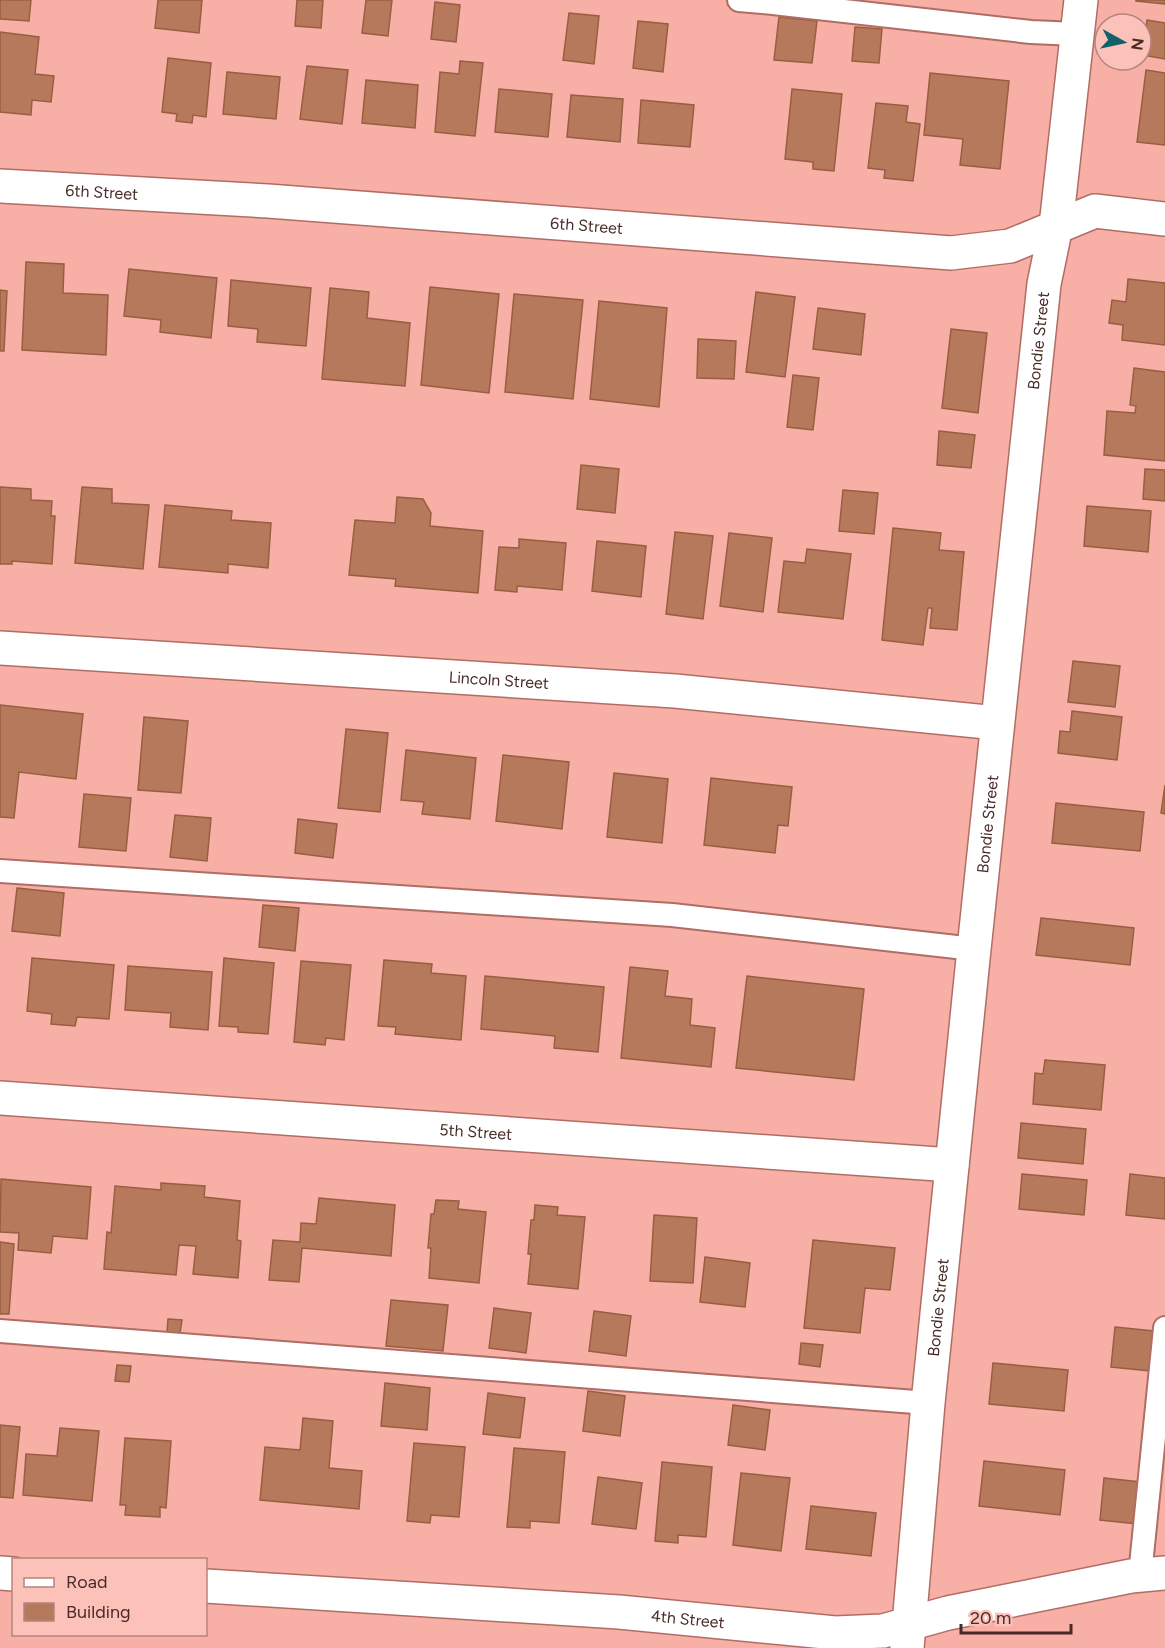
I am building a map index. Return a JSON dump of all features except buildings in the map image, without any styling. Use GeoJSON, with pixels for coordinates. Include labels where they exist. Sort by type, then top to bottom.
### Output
{"type":"FeatureCollection","features":[{"type":"Feature","properties":{"kind":"street","name":"Bondie Street"},"geometry":{"type":"LineString","coordinates":[[908,1636],[928,1403],[997,723],[1044,284],[1056,226],[1081,0]]}},
{"type":"Feature","properties":{"kind":"street","name":"6th Street"},"geometry":{"type":"LineString","coordinates":[[0,186],[268,201],[951,253],[1010,246],[1095,211],[1165,219]]}},
{"type":"Feature","properties":{"kind":"street","name":"Lincoln Street"},"geometry":{"type":"LineString","coordinates":[[0,648],[675,692],[997,723]]}},
{"type":"Feature","properties":{"kind":"street","name":"5th Street"},"geometry":{"type":"LineString","coordinates":[[0,1098],[952,1165]]}},
{"type":"Feature","properties":{"kind":"street","name":"4th Street"},"geometry":{"type":"LineString","coordinates":[[207,1586],[608,1612],[835,1633],[883,1631],[908,1636],[948,1613],[1153,1574]]}},
{"type":"Feature","properties":{"kind":"lane"},"geometry":{"type":"LineString","coordinates":[[739,0],[1031,32],[1077,34]]}},
{"type":"Feature","properties":{"kind":"lane"},"geometry":{"type":"LineString","coordinates":[[0,871],[672,915],[974,949]]}},
{"type":"Feature","properties":{"kind":"lane"},"geometry":{"type":"LineString","coordinates":[[1153,1574],[1165,1328]]}},
{"type":"Feature","properties":{"kind":"lane"},"geometry":{"type":"LineString","coordinates":[[0,1331],[928,1403]]}}]}
